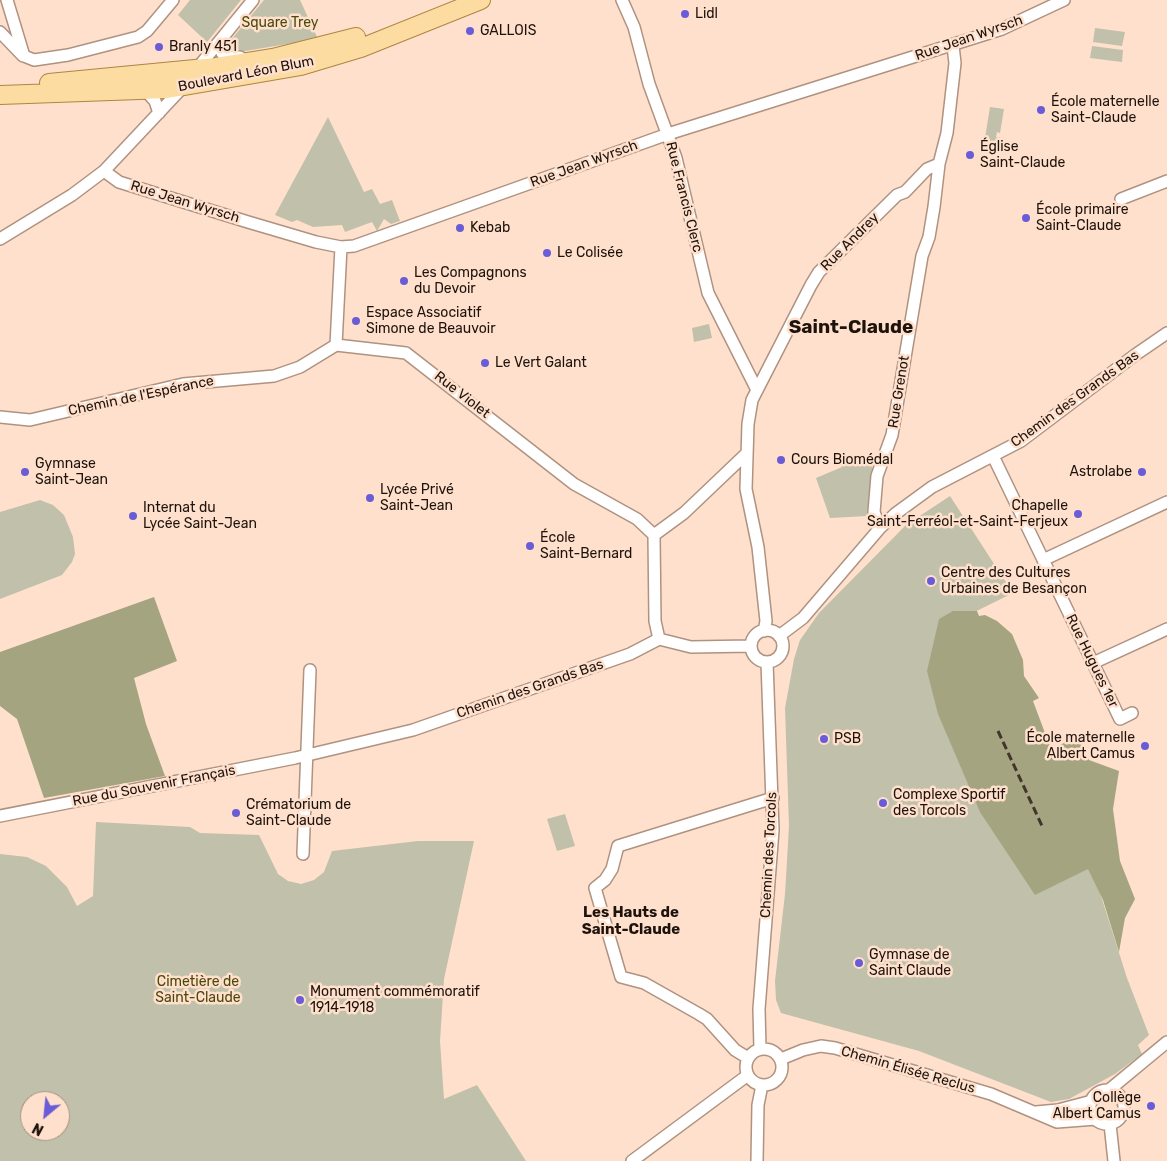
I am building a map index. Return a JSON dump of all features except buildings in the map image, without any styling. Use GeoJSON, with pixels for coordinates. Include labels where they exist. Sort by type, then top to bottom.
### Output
{"type":"FeatureCollection","features":[{"type":"Feature","properties":{"kind":"main road","name":"Boulevard Léon Blum"},"geometry":{"type":"LineString","coordinates":[[0,83],[63,82],[273,58],[312,50],[358,37],[450,0]]}},
{"type":"Feature","properties":{"kind":"main road","name":"Boulevard Léon Blum"},"geometry":{"type":"LineString","coordinates":[[0,95],[146,91],[182,87],[301,66],[361,48],[481,0]]}},
{"type":"Feature","properties":{"kind":"street"},"geometry":{"type":"LineString","coordinates":[[7,0],[24,56]]}},
{"type":"Feature","properties":{"kind":"street"},"geometry":{"type":"LineString","coordinates":[[0,32],[24,56],[34,60],[68,55],[138,37],[147,31],[173,0]]}},
{"type":"Feature","properties":{"kind":"street"},"geometry":{"type":"LineString","coordinates":[[0,239],[72,196],[104,171],[182,87],[254,0]]}},
{"type":"Feature","properties":{"kind":"street","name":"Rue Francis Clerc"},"geometry":{"type":"LineString","coordinates":[[622,0],[630,14],[649,84],[668,134],[708,293],[757,390]]}},
{"type":"Feature","properties":{"kind":"street","name":"Rue Jean Wyrsch"},"geometry":{"type":"LineString","coordinates":[[104,171],[118,182],[276,230],[341,247],[363,244],[668,134],[953,46],[1007,27],[1064,0]]}},
{"type":"Feature","properties":{"kind":"street","name":"Boulevard Léon Blum"},"geometry":{"type":"LineString","coordinates":[[220,40],[222,53],[230,58],[312,50]]}},
{"type":"Feature","properties":{"kind":"street"},"geometry":{"type":"LineString","coordinates":[[939,164],[946,135],[955,63],[953,46]]}},
{"type":"Feature","properties":{"kind":"street"},"geometry":{"type":"LineString","coordinates":[[146,91],[155,101],[159,113]]}},
{"type":"Feature","properties":{"kind":"street","name":"Rue Andrey"},"geometry":{"type":"LineString","coordinates":[[764,631],[766,621],[758,547],[746,489],[750,407],[757,390],[819,272],[897,194],[905,192],[927,169],[939,164]]}},
{"type":"Feature","properties":{"kind":"street","name":"Rue Grenot"},"geometry":{"type":"LineString","coordinates":[[880,528],[874,512],[877,476],[892,435],[922,256],[928,238],[934,207],[939,164]]}},
{"type":"Feature","properties":{"kind":"street"},"geometry":{"type":"LineString","coordinates":[[1120,199],[1167,181]]}},
{"type":"Feature","properties":{"kind":"street"},"geometry":{"type":"LineString","coordinates":[[336,345],[341,247]]}},
{"type":"Feature","properties":{"kind":"street","name":"Chemin des Grands Bas"},"geometry":{"type":"LineString","coordinates":[[779,636],[803,618],[880,528],[932,487],[1021,441],[1167,333]]}},
{"type":"Feature","properties":{"kind":"street","name":"Chemin de l'Espérance"},"geometry":{"type":"LineString","coordinates":[[0,417],[30,420],[183,384],[274,376],[300,367],[336,345]]}},
{"type":"Feature","properties":{"kind":"street","name":"Rue Violet"},"geometry":{"type":"LineString","coordinates":[[336,345],[406,353],[574,484],[637,520],[654,535]]}},
{"type":"Feature","properties":{"kind":"street"},"geometry":{"type":"LineString","coordinates":[[747,453],[684,513],[654,535],[655,621],[659,639],[691,647],[751,646]]}},
{"type":"Feature","properties":{"kind":"street","name":"Rue Hugues 1er"},"geometry":{"type":"LineString","coordinates":[[993,456],[1120,719],[1132,713]]}},
{"type":"Feature","properties":{"kind":"street"},"geometry":{"type":"LineString","coordinates":[[1043,560],[1167,502]]}},
{"type":"Feature","properties":{"kind":"street"},"geometry":{"type":"LineString","coordinates":[[1093,663],[1167,629]]}},
{"type":"Feature","properties":{"kind":"street"},"geometry":{"type":"LineString","coordinates":[[764,631],[770,631],[779,636],[782,651],[776,659],[766,662],[754,655],[751,646],[754,638],[764,631]]}},
{"type":"Feature","properties":{"kind":"street","name":"Chemin des Grands Bas"},"geometry":{"type":"LineString","coordinates":[[308,755],[413,730],[630,654],[659,639]]}},
{"type":"Feature","properties":{"kind":"street","name":"Chemin des Torcols"},"geometry":{"type":"LineString","coordinates":[[760,1049],[759,1009],[773,830],[766,662]]}},
{"type":"Feature","properties":{"kind":"street"},"geometry":{"type":"LineString","coordinates":[[303,854],[310,670]]}},
{"type":"Feature","properties":{"kind":"street","name":"Rue du Souvenir Français"},"geometry":{"type":"LineString","coordinates":[[0,816],[308,755]]}},
{"type":"Feature","properties":{"kind":"street"},"geometry":{"type":"LineString","coordinates":[[748,1058],[735,1050],[703,1016],[644,983],[621,977],[595,888],[605,880],[612,869],[618,846],[773,798]]}},
{"type":"Feature","properties":{"kind":"street"},"geometry":{"type":"LineString","coordinates":[[1110,1124],[1096,1119],[1091,1111],[1092,1101],[1099,1092],[1109,1090],[1167,1042]]}},
{"type":"Feature","properties":{"kind":"street","name":"Chemin Élisée Reclus"},"geometry":{"type":"LineString","coordinates":[[781,1060],[803,1050],[821,1046],[835,1048],[991,1094],[1057,1122],[1096,1119]]}},
{"type":"Feature","properties":{"kind":"street"},"geometry":{"type":"LineString","coordinates":[[760,1049],[775,1051],[781,1060],[781,1076],[773,1083],[762,1085],[756,1083],[748,1075],[748,1058],[760,1049]]}},
{"type":"Feature","properties":{"kind":"street"},"geometry":{"type":"LineString","coordinates":[[632,1161],[748,1075]]}},
{"type":"Feature","properties":{"kind":"street"},"geometry":{"type":"LineString","coordinates":[[1120,1096],[1126,1076]]}},
{"type":"Feature","properties":{"kind":"street"},"geometry":{"type":"LineString","coordinates":[[757,1161],[758,1104],[762,1085]]}},
{"type":"Feature","properties":{"kind":"street"},"geometry":{"type":"LineString","coordinates":[[1109,1090],[1120,1096],[1124,1105],[1122,1115],[1110,1124]]}},
{"type":"Feature","properties":{"kind":"street","name":"Chemin Élisée Reclus"},"geometry":{"type":"LineString","coordinates":[[1034,1112],[1067,1108],[1092,1101]]}},
{"type":"Feature","properties":{"kind":"street"},"geometry":{"type":"LineString","coordinates":[[1110,1124],[1114,1161]]}},
{"type":"Feature","properties":{"kind":"green space"},"geometry":{"type":"Polygon","coordinates":[[[190,0],[241,0],[207,42],[178,15],[190,0]]]}},
{"type":"Feature","properties":{"kind":"green space","name":"Square Trey"},"geometry":{"type":"Polygon","coordinates":[[[264,0],[300,0],[318,39],[239,52],[234,50],[229,44],[231,40],[264,0]]]}},
{"type":"Feature","properties":{"kind":"green space"},"geometry":{"type":"Polygon","coordinates":[[[1095,28],[1125,32],[1122,46],[1093,42],[1095,28]]]}},
{"type":"Feature","properties":{"kind":"green space"},"geometry":{"type":"Polygon","coordinates":[[[1092,46],[1123,50],[1122,62],[1090,58],[1092,46]]]}},
{"type":"Feature","properties":{"kind":"green space"},"geometry":{"type":"Polygon","coordinates":[[[990,107],[1004,109],[1000,133],[997,132],[996,137],[1000,138],[998,147],[984,144],[990,107]]]}},
{"type":"Feature","properties":{"kind":"green space"},"geometry":{"type":"Polygon","coordinates":[[[328,117],[364,192],[372,189],[380,204],[392,200],[400,221],[391,224],[384,219],[377,231],[372,222],[345,232],[342,225],[313,227],[297,220],[292,222],[275,215],[328,117]]]}},
{"type":"Feature","properties":{"kind":"green space"},"geometry":{"type":"Polygon","coordinates":[[[709,324],[712,338],[694,342],[692,328],[709,324]]]}},
{"type":"Feature","properties":{"kind":"green space"},"geometry":{"type":"Polygon","coordinates":[[[873,460],[867,516],[830,518],[816,478],[842,467],[841,465],[873,460]]]}},
{"type":"Feature","properties":{"kind":"green space","name":"Complexe Sportif des Torcols"},"geometry":{"type":"Polygon","coordinates":[[[950,496],[1013,593],[938,630],[1088,855],[1127,978],[1149,1035],[1138,1045],[1142,1054],[1115,1074],[1069,1099],[1051,1102],[919,1051],[781,1013],[776,1000],[775,981],[785,894],[789,826],[785,708],[794,659],[800,640],[819,613],[906,525],[950,496]]]}},
{"type":"Feature","properties":{"kind":"green space"},"geometry":{"type":"Polygon","coordinates":[[[40,500],[53,505],[64,515],[73,537],[75,554],[72,562],[62,575],[0,599],[0,512],[40,500]]]}},
{"type":"Feature","properties":{"kind":"green space"},"geometry":{"type":"Polygon","coordinates":[[[565,814],[575,846],[557,851],[547,819],[565,814]]]}},
{"type":"Feature","properties":{"kind":"green space","name":"Cimetière de Saint-Claude"},"geometry":{"type":"Polygon","coordinates":[[[96,822],[190,827],[200,833],[259,835],[278,874],[288,881],[301,884],[314,880],[324,872],[332,851],[418,841],[474,841],[444,979],[440,1041],[444,1099],[477,1085],[526,1161],[0,1161],[0,854],[27,857],[46,866],[67,887],[77,906],[93,896],[96,822]]]}},
{"type":"Feature","properties":{"kind":"shaded area"},"geometry":{"type":"Polygon","coordinates":[[[154,597],[177,661],[134,678],[146,724],[165,776],[44,798],[17,719],[0,706],[0,652],[154,597]]]}},
{"type":"Feature","properties":{"kind":"shaded area"},"geometry":{"type":"Polygon","coordinates":[[[953,611],[977,611],[979,616],[985,615],[997,621],[1012,634],[1023,660],[1024,676],[1039,698],[1033,701],[1051,749],[1077,737],[1089,760],[1119,771],[1113,809],[1120,861],[1135,899],[1125,918],[1119,952],[1103,900],[1088,869],[1035,895],[980,812],[938,714],[927,671],[939,619],[953,611]]]}},
{"type":"Feature","properties":{"kind":"railway"},"geometry":{"type":"LineString","coordinates":[[998,731],[1043,828]]}},
{"type":"Feature","properties":{"kind":"place","name":"Lidl"},"geometry":{"type":"Point","coordinates":[685,14]}},
{"type":"Feature","properties":{"kind":"place","name":"GALLOIS"},"geometry":{"type":"Point","coordinates":[470,31]}},
{"type":"Feature","properties":{"kind":"place","name":"Branly 451"},"geometry":{"type":"Point","coordinates":[159,47]}},
{"type":"Feature","properties":{"kind":"place","name":"École maternelle Saint-Claude"},"geometry":{"type":"Point","coordinates":[1041,110]}},
{"type":"Feature","properties":{"kind":"place","name":"Église Saint-Claude"},"geometry":{"type":"Point","coordinates":[970,155]}},
{"type":"Feature","properties":{"kind":"place","name":"École primaire Saint-Claude"},"geometry":{"type":"Point","coordinates":[1026,218]}},
{"type":"Feature","properties":{"kind":"place","name":"Kebab"},"geometry":{"type":"Point","coordinates":[460,228]}},
{"type":"Feature","properties":{"kind":"place","name":"Le Colisée"},"geometry":{"type":"Point","coordinates":[547,253]}},
{"type":"Feature","properties":{"kind":"place","name":"Les Compagnons du Devoir"},"geometry":{"type":"Point","coordinates":[404,281]}},
{"type":"Feature","properties":{"kind":"place","name":"Espace Associatif Simone de Beauvoir"},"geometry":{"type":"Point","coordinates":[356,321]}},
{"type":"Feature","properties":{"kind":"place","name":"Le Vert Galant"},"geometry":{"type":"Point","coordinates":[485,363]}},
{"type":"Feature","properties":{"kind":"place","name":"Cours Biomédal"},"geometry":{"type":"Point","coordinates":[781,460]}},
{"type":"Feature","properties":{"kind":"place","name":"Gymnase Saint-Jean"},"geometry":{"type":"Point","coordinates":[25,472]}},
{"type":"Feature","properties":{"kind":"place","name":"Astrolabe"},"geometry":{"type":"Point","coordinates":[1142,472]}},
{"type":"Feature","properties":{"kind":"place","name":"Lycée Privé Saint-Jean"},"geometry":{"type":"Point","coordinates":[370,498]}},
{"type":"Feature","properties":{"kind":"place","name":"Chapelle Saint-Ferréol-et-Saint-Ferjeux"},"geometry":{"type":"Point","coordinates":[1078,514]}},
{"type":"Feature","properties":{"kind":"place","name":"Internat du Lycée Saint-Jean"},"geometry":{"type":"Point","coordinates":[133,516]}},
{"type":"Feature","properties":{"kind":"place","name":"École Saint-Bernard"},"geometry":{"type":"Point","coordinates":[530,546]}},
{"type":"Feature","properties":{"kind":"place","name":"Centre des Cultures Urbaines de Besançon"},"geometry":{"type":"Point","coordinates":[931,581]}},
{"type":"Feature","properties":{"kind":"place","name":"PSB"},"geometry":{"type":"Point","coordinates":[824,739]}},
{"type":"Feature","properties":{"kind":"place","name":"École maternelle Albert Camus"},"geometry":{"type":"Point","coordinates":[1145,746]}},
{"type":"Feature","properties":{"kind":"place","name":"Complexe Sportif des Torcols"},"geometry":{"type":"Point","coordinates":[883,803]}},
{"type":"Feature","properties":{"kind":"place","name":"Crématorium de Saint-Claude"},"geometry":{"type":"Point","coordinates":[236,813]}},
{"type":"Feature","properties":{"kind":"place","name":"Gymnase de Saint Claude"},"geometry":{"type":"Point","coordinates":[859,963]}},
{"type":"Feature","properties":{"kind":"place","name":"Monument commémoratif 1914-1918"},"geometry":{"type":"Point","coordinates":[300,1000]}},
{"type":"Feature","properties":{"kind":"place","name":"Collège Albert Camus"},"geometry":{"type":"Point","coordinates":[1151,1106]}},
{"type":"Feature","properties":{"kind":"district","name":"Saint-Claude"},"geometry":{"type":"Point","coordinates":[851,328]}},
{"type":"Feature","properties":{"kind":"district","name":"Les Hauts de Saint-Claude"},"geometry":{"type":"Point","coordinates":[631,922]}}]}
